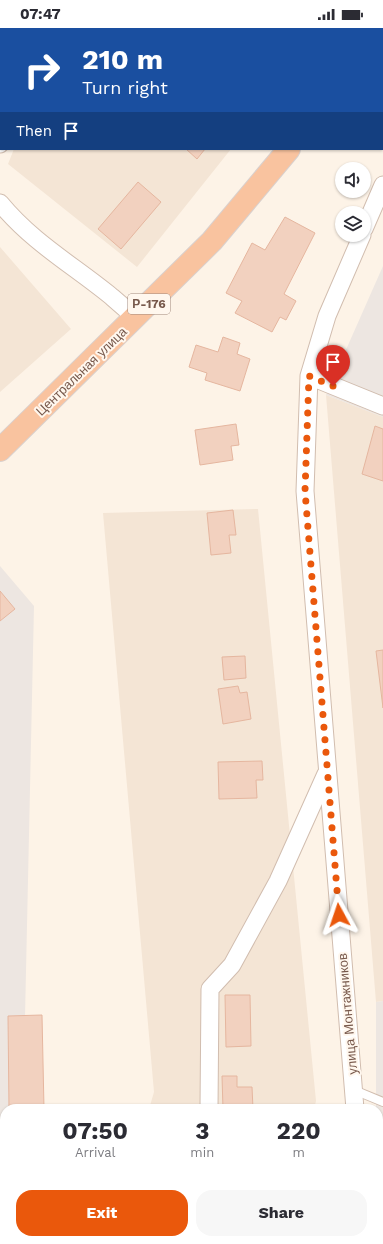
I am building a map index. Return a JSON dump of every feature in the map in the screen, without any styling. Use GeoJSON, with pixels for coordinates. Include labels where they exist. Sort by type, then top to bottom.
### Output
{"type":"FeatureCollection","features":[{"type":"Feature","properties":{"kind":"highway","name":"Центральная улица"},"geometry":{"type":"LineString","coordinates":[[0,450],[212,241],[287,150]]}},
{"type":"Feature","properties":{"kind":"street"},"geometry":{"type":"LineString","coordinates":[[371,213],[383,185]]}},
{"type":"Feature","properties":{"kind":"street"},"geometry":{"type":"LineString","coordinates":[[0,203],[13,220],[53,254],[112,297],[135,317]]}},
{"type":"Feature","properties":{"kind":"street","name":"улица Монтажников"},"geometry":{"type":"LineString","coordinates":[[355,1104],[305,491],[309,376],[327,316],[359,242]]}},
{"type":"Feature","properties":{"kind":"street"},"geometry":{"type":"LineString","coordinates":[[309,376],[383,406]]}},
{"type":"Feature","properties":{"kind":"street"},"geometry":{"type":"LineString","coordinates":[[209,1104],[210,989],[232,965],[278,881],[327,772]]}},
{"type":"Feature","properties":{"kind":"lane"},"geometry":{"type":"LineString","coordinates":[[354,1090],[383,1102]]}},
{"type":"Feature","properties":{"kind":"shaded area"},"geometry":{"type":"Polygon","coordinates":[[[14,150],[230,150],[137,267],[8,164],[14,150]]]}},
{"type":"Feature","properties":{"kind":"shaded area"},"geometry":{"type":"Polygon","coordinates":[[[0,247],[71,329],[0,392],[0,247]]]}},
{"type":"Feature","properties":{"kind":"shaded area"},"geometry":{"type":"Polygon","coordinates":[[[383,266],[383,417],[326,395],[383,266]]]}},
{"type":"Feature","properties":{"kind":"shaded area"},"geometry":{"type":"Polygon","coordinates":[[[326,395],[383,417],[383,1001],[376,1002],[326,395]]]}},
{"type":"Feature","properties":{"kind":"shaded area"},"geometry":{"type":"Polygon","coordinates":[[[258,509],[315,1104],[150,1104],[154,1092],[103,513],[258,509]]]}},
{"type":"Feature","properties":{"kind":"shaded area"},"geometry":{"type":"Polygon","coordinates":[[[0,566],[34,606],[23,1104],[0,1104],[0,566]]]}},
{"type":"Feature","properties":{"kind":"shaded area"},"geometry":{"type":"Polygon","coordinates":[[[383,1001],[383,1104],[376,1104],[376,1002],[383,1001]]]}},
{"type":"Feature","properties":{"kind":"building"},"geometry":{"type":"Polygon","coordinates":[[[187,150],[204,150],[197,159],[187,150]]]}},
{"type":"Feature","properties":{"kind":"building"},"geometry":{"type":"Polygon","coordinates":[[[138,182],[161,202],[121,249],[98,229],[138,182]]]}},
{"type":"Feature","properties":{"kind":"building"},"geometry":{"type":"Polygon","coordinates":[[[285,217],[315,233],[284,294],[296,301],[286,320],[280,317],[272,332],[235,313],[242,301],[226,293],[252,243],[265,250],[285,217]]]}},
{"type":"Feature","properties":{"kind":"building"},"geometry":{"type":"Polygon","coordinates":[[[223,337],[240,343],[237,354],[250,359],[240,391],[205,380],[207,373],[189,367],[196,345],[218,352],[223,337]]]}},
{"type":"Feature","properties":{"kind":"building"},"geometry":{"type":"Polygon","coordinates":[[[236,424],[239,445],[231,446],[233,460],[200,465],[195,430],[236,424]]]}},
{"type":"Feature","properties":{"kind":"building"},"geometry":{"type":"Polygon","coordinates":[[[375,426],[383,429],[383,481],[362,474],[375,426]]]}},
{"type":"Feature","properties":{"kind":"building"},"geometry":{"type":"Polygon","coordinates":[[[233,510],[236,535],[229,535],[231,553],[211,555],[207,513],[233,510]]]}},
{"type":"Feature","properties":{"kind":"building"},"geometry":{"type":"Polygon","coordinates":[[[0,591],[15,609],[0,621],[0,591]]]}},
{"type":"Feature","properties":{"kind":"building"},"geometry":{"type":"Polygon","coordinates":[[[383,650],[383,708],[376,651],[383,650]]]}},
{"type":"Feature","properties":{"kind":"building"},"geometry":{"type":"Polygon","coordinates":[[[245,656],[246,678],[224,680],[222,657],[245,656]]]}},
{"type":"Feature","properties":{"kind":"building"},"geometry":{"type":"Polygon","coordinates":[[[238,686],[240,693],[247,692],[251,719],[223,724],[218,689],[238,686]]]}},
{"type":"Feature","properties":{"kind":"building"},"geometry":{"type":"Polygon","coordinates":[[[262,761],[263,780],[256,780],[257,798],[219,799],[218,762],[262,761]]]}},
{"type":"Feature","properties":{"kind":"building"},"geometry":{"type":"Polygon","coordinates":[[[225,995],[250,995],[251,1046],[226,1047],[225,995]]]}},
{"type":"Feature","properties":{"kind":"building"},"geometry":{"type":"Polygon","coordinates":[[[42,1015],[44,1104],[9,1104],[8,1016],[42,1015]]]}},
{"type":"Feature","properties":{"kind":"building"},"geometry":{"type":"Polygon","coordinates":[[[222,1076],[237,1076],[237,1087],[252,1087],[253,1104],[223,1104],[222,1076]]]}},
{"type":"Feature","properties":{"kind":"route"},"geometry":{"type":"LineString","coordinates":[[333,386],[309,376],[305,491],[339,915]]}}]}
